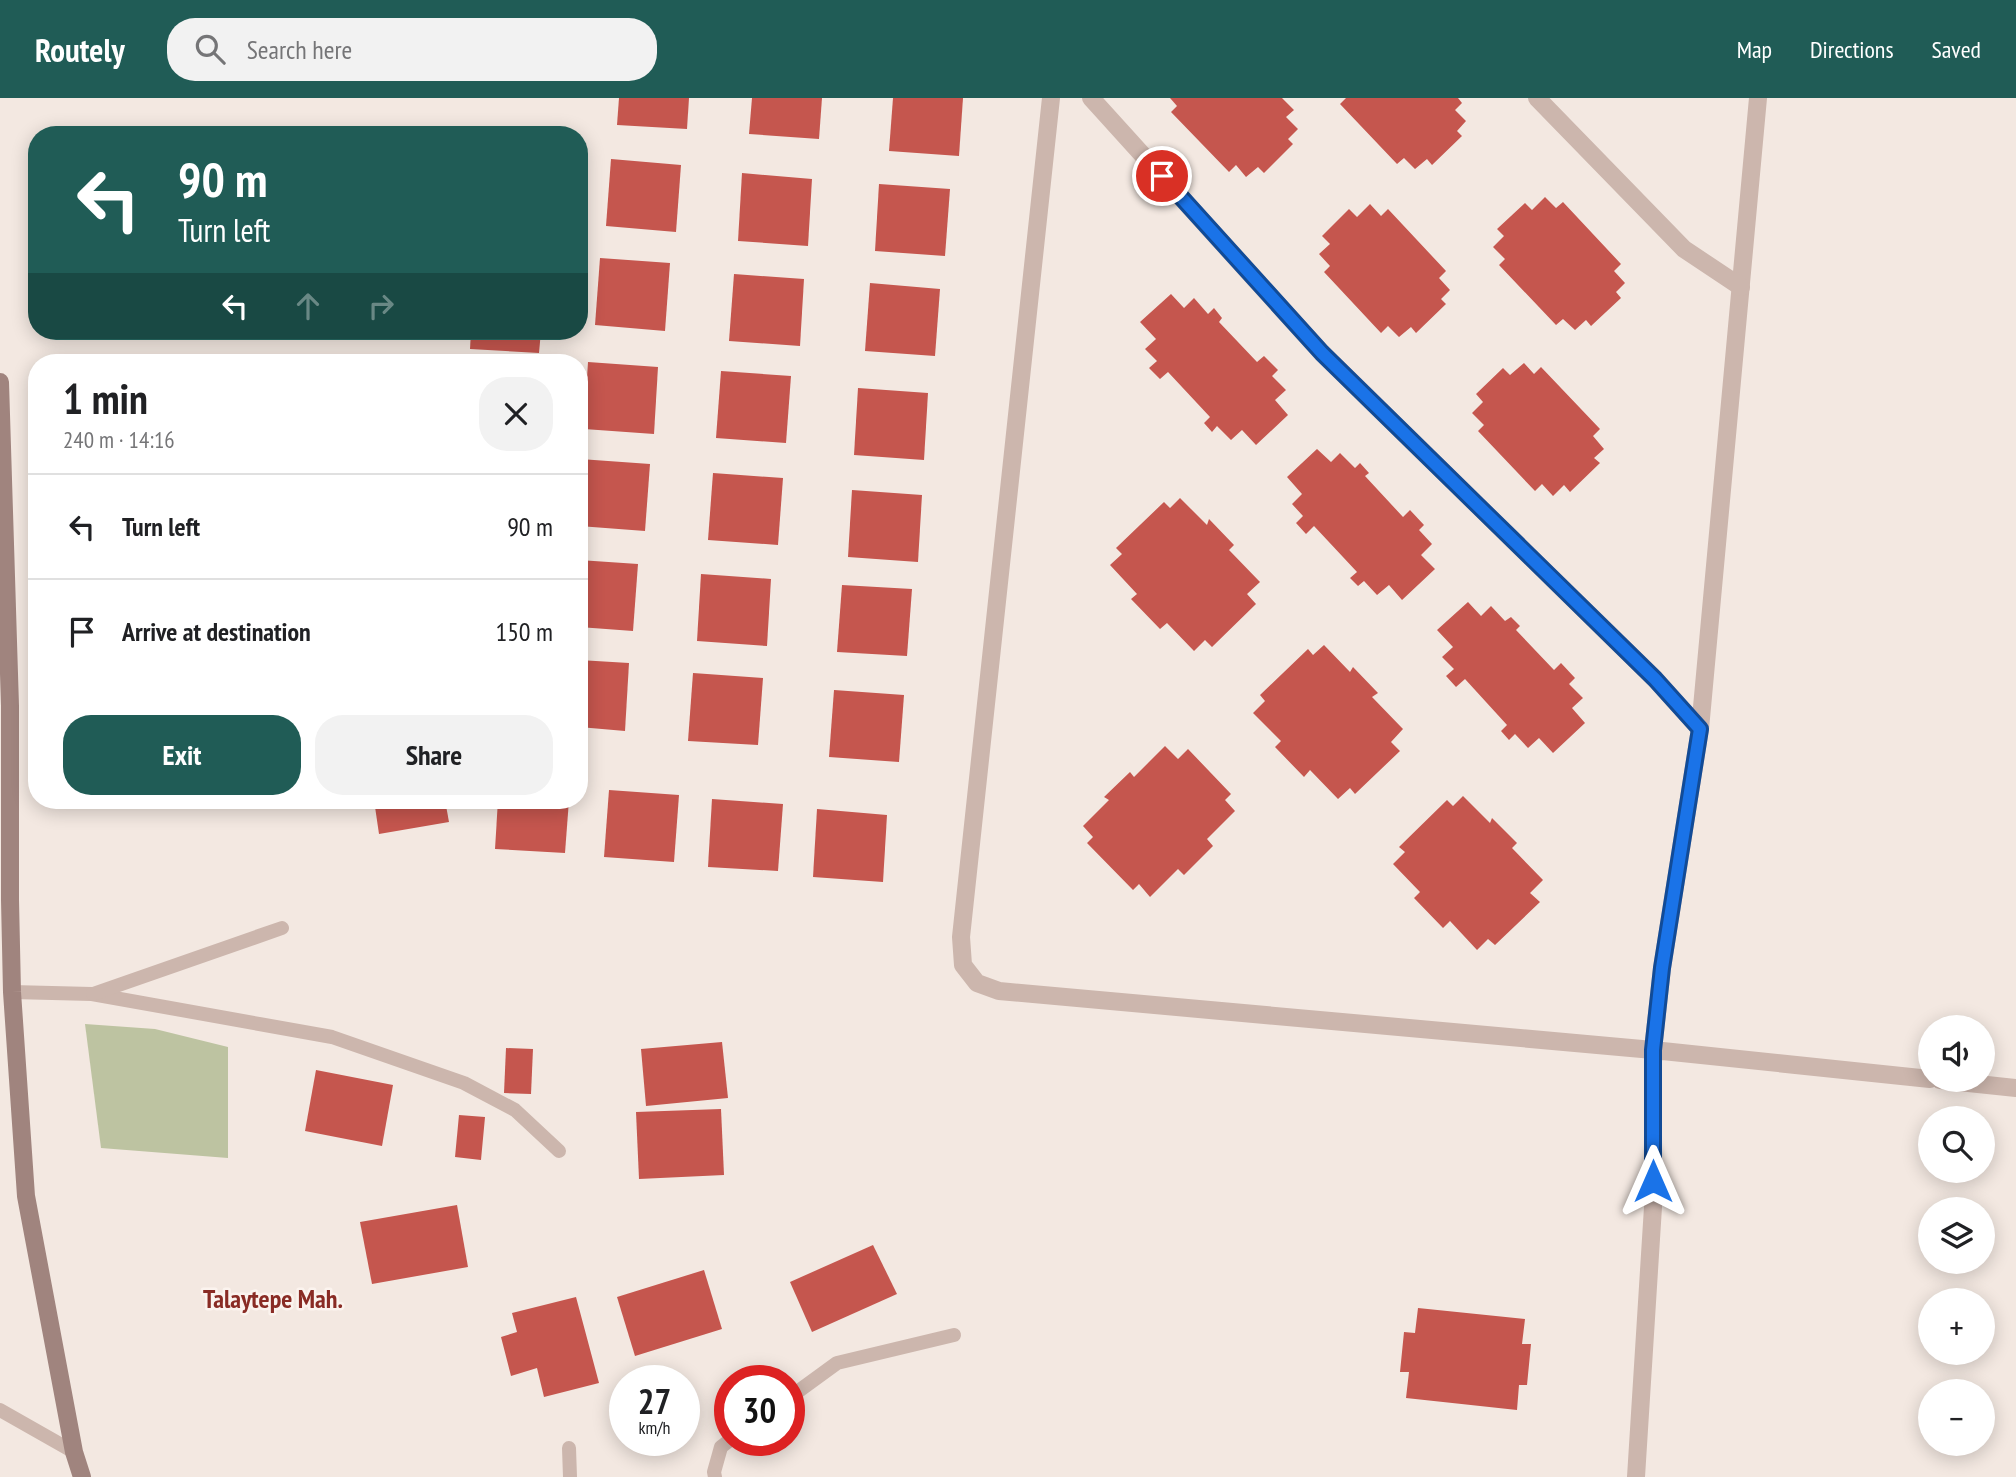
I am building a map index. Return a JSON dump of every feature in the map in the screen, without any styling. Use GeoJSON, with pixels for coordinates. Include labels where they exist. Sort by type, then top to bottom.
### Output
{"type":"FeatureCollection","features":[{"type":"Feature","properties":{"kind":"street"},"geometry":{"type":"LineString","coordinates":[[1051,98],[961,937],[963,965],[976,983],[999,991],[1653,1050],[1918,1078]]}},
{"type":"Feature","properties":{"kind":"street"},"geometry":{"type":"LineString","coordinates":[[1091,98],[1322,353],[1655,679],[1700,729]]}},
{"type":"Feature","properties":{"kind":"street"},"geometry":{"type":"LineString","coordinates":[[1538,98],[1684,249],[1741,287]]}},
{"type":"Feature","properties":{"kind":"street"},"geometry":{"type":"LineString","coordinates":[[1636,1477],[1653,1207],[1653,1050],[1662,968],[1700,729],[1758,98]]}},
{"type":"Feature","properties":{"kind":"street"},"geometry":{"type":"LineString","coordinates":[[0,382],[12,992],[26,1196],[74,1452],[82,1477]]}},
{"type":"Feature","properties":{"kind":"street"},"geometry":{"type":"LineString","coordinates":[[1995,1086],[2016,1088]]}},
{"type":"Feature","properties":{"kind":"lane"},"geometry":{"type":"LineString","coordinates":[[92,994],[282,928]]}},
{"type":"Feature","properties":{"kind":"lane"},"geometry":{"type":"LineString","coordinates":[[12,992],[92,994],[332,1037],[464,1083],[515,1110],[558,1151]]}},
{"type":"Feature","properties":{"kind":"lane"},"geometry":{"type":"LineString","coordinates":[[805,1386],[837,1363],[954,1335]]}},
{"type":"Feature","properties":{"kind":"lane"},"geometry":{"type":"LineString","coordinates":[[0,1410],[74,1452]]}},
{"type":"Feature","properties":{"kind":"lane"},"geometry":{"type":"LineString","coordinates":[[569,1448],[570,1477]]}},
{"type":"Feature","properties":{"kind":"lane"},"geometry":{"type":"LineString","coordinates":[[715,1477],[718,1456]]}},
{"type":"Feature","properties":{"kind":"green space"},"geometry":{"type":"Polygon","coordinates":[[[85,1024],[155,1029],[228,1047],[228,1158],[101,1148],[85,1024]]]}},
{"type":"Feature","properties":{"kind":"building"},"geometry":{"type":"Polygon","coordinates":[[[619,98],[689,98],[687,129],[617,125],[619,98]]]}},
{"type":"Feature","properties":{"kind":"building"},"geometry":{"type":"Polygon","coordinates":[[[752,98],[822,98],[819,139],[749,134],[752,98]]]}},
{"type":"Feature","properties":{"kind":"building"},"geometry":{"type":"Polygon","coordinates":[[[893,98],[963,98],[959,156],[889,151],[893,98]]]}},
{"type":"Feature","properties":{"kind":"building"},"geometry":{"type":"Polygon","coordinates":[[[1170,98],[1282,98],[1294,110],[1286,117],[1298,129],[1288,139],[1293,144],[1264,173],[1258,167],[1246,177],[1236,165],[1229,172],[1171,112],[1177,106],[1170,98]]]}},
{"type":"Feature","properties":{"kind":"building"},"geometry":{"type":"Polygon","coordinates":[[[1346,98],[1458,98],[1462,103],[1455,110],[1466,121],[1457,131],[1462,136],[1432,165],[1427,159],[1415,169],[1404,158],[1397,164],[1340,104],[1346,98]]]}},
{"type":"Feature","properties":{"kind":"building"},"geometry":{"type":"Polygon","coordinates":[[[611,159],[681,165],[676,232],[606,226],[611,159]]]}},
{"type":"Feature","properties":{"kind":"building"},"geometry":{"type":"Polygon","coordinates":[[[742,173],[812,179],[808,246],[738,241],[742,173]]]}},
{"type":"Feature","properties":{"kind":"building"},"geometry":{"type":"Polygon","coordinates":[[[879,184],[950,189],[945,256],[875,251],[879,184]]]}},
{"type":"Feature","properties":{"kind":"building"},"geometry":{"type":"Polygon","coordinates":[[[1545,197],[1556,208],[1563,202],[1621,264],[1614,271],[1625,283],[1616,292],[1621,298],[1591,326],[1586,320],[1575,330],[1563,319],[1556,325],[1499,265],[1505,259],[1493,247],[1504,236],[1497,229],[1525,203],[1532,210],[1545,197]]]}},
{"type":"Feature","properties":{"kind":"building"},"geometry":{"type":"Polygon","coordinates":[[[1370,204],[1381,216],[1388,209],[1446,271],[1439,278],[1450,290],[1441,299],[1446,304],[1416,333],[1411,327],[1399,337],[1388,326],[1381,333],[1324,272],[1330,266],[1319,254],[1330,244],[1322,236],[1349,209],[1357,217],[1370,204]]]}},
{"type":"Feature","properties":{"kind":"building"},"geometry":{"type":"Polygon","coordinates":[[[600,258],[670,263],[665,331],[595,325],[600,258]]]}},
{"type":"Feature","properties":{"kind":"building"},"geometry":{"type":"Polygon","coordinates":[[[734,274],[804,279],[800,346],[729,341],[734,274]]]}},
{"type":"Feature","properties":{"kind":"building"},"geometry":{"type":"Polygon","coordinates":[[[870,283],[940,289],[935,356],[865,351],[870,283]]]}},
{"type":"Feature","properties":{"kind":"building"},"geometry":{"type":"Polygon","coordinates":[[[1171,294],[1184,308],[1194,298],[1208,314],[1214,308],[1222,318],[1219,322],[1257,362],[1264,356],[1278,370],[1272,376],[1286,390],[1275,400],[1288,415],[1256,445],[1242,430],[1231,440],[1217,426],[1212,432],[1204,423],[1210,417],[1168,372],[1160,379],[1149,368],[1157,361],[1145,349],[1156,339],[1140,322],[1171,294]]]}},
{"type":"Feature","properties":{"kind":"building"},"geometry":{"type":"Polygon","coordinates":[[[470,340],[540,340],[539,353],[470,349],[470,340]]]}},
{"type":"Feature","properties":{"kind":"building"},"geometry":{"type":"Polygon","coordinates":[[[588,362],[658,367],[654,434],[588,429],[588,362]]]}},
{"type":"Feature","properties":{"kind":"building"},"geometry":{"type":"Polygon","coordinates":[[[1524,363],[1534,374],[1541,367],[1600,429],[1593,436],[1604,449],[1594,458],[1600,463],[1570,492],[1564,485],[1553,496],[1542,484],[1535,491],[1478,431],[1484,425],[1472,413],[1483,402],[1476,394],[1503,368],[1510,375],[1524,363]]]}},
{"type":"Feature","properties":{"kind":"building"},"geometry":{"type":"Polygon","coordinates":[[[721,371],[791,376],[786,443],[716,438],[721,371]]]}},
{"type":"Feature","properties":{"kind":"building"},"geometry":{"type":"Polygon","coordinates":[[[858,388],[928,393],[924,460],[854,455],[858,388]]]}},
{"type":"Feature","properties":{"kind":"building"},"geometry":{"type":"Polygon","coordinates":[[[1317,449],[1331,462],[1340,453],[1355,468],[1360,463],[1369,473],[1365,476],[1403,517],[1410,510],[1424,525],[1419,530],[1432,544],[1421,555],[1435,569],[1402,600],[1389,585],[1377,595],[1364,581],[1358,586],[1350,578],[1357,572],[1314,526],[1306,534],[1296,523],[1303,516],[1292,504],[1302,494],[1287,477],[1317,449]]]}},
{"type":"Feature","properties":{"kind":"building"},"geometry":{"type":"Polygon","coordinates":[[[588,460],[650,464],[645,531],[588,527],[588,460]]]}},
{"type":"Feature","properties":{"kind":"building"},"geometry":{"type":"Polygon","coordinates":[[[713,473],[783,478],[778,545],[708,540],[713,473]]]}},
{"type":"Feature","properties":{"kind":"building"},"geometry":{"type":"Polygon","coordinates":[[[852,490],[922,495],[918,562],[848,557],[852,490]]]}},
{"type":"Feature","properties":{"kind":"building"},"geometry":{"type":"Polygon","coordinates":[[[1180,498],[1207,525],[1209,519],[1234,545],[1229,550],[1260,582],[1247,594],[1256,604],[1212,647],[1205,640],[1194,651],[1167,623],[1160,629],[1131,599],[1137,594],[1110,565],[1122,554],[1116,548],[1164,502],[1170,508],[1180,498]]]}},
{"type":"Feature","properties":{"kind":"building"},"geometry":{"type":"Polygon","coordinates":[[[588,561],[638,564],[633,631],[588,628],[588,561]]]}},
{"type":"Feature","properties":{"kind":"building"},"geometry":{"type":"Polygon","coordinates":[[[701,574],[771,579],[767,646],[697,641],[701,574]]]}},
{"type":"Feature","properties":{"kind":"building"},"geometry":{"type":"Polygon","coordinates":[[[842,585],[912,589],[907,656],[837,652],[842,585]]]}},
{"type":"Feature","properties":{"kind":"building"},"geometry":{"type":"Polygon","coordinates":[[[1468,602],[1481,616],[1491,606],[1505,621],[1511,617],[1520,626],[1516,630],[1554,670],[1561,663],[1575,678],[1569,684],[1583,698],[1572,708],[1585,723],[1553,753],[1539,738],[1528,748],[1515,734],[1509,740],[1501,731],[1507,725],[1465,679],[1456,687],[1446,676],[1454,669],[1442,657],[1453,647],[1437,630],[1468,602]]]}},
{"type":"Feature","properties":{"kind":"building"},"geometry":{"type":"Polygon","coordinates":[[[1324,645],[1350,672],[1353,667],[1378,693],[1372,697],[1403,729],[1391,742],[1400,751],[1355,794],[1350,788],[1338,799],[1310,770],[1304,777],[1275,747],[1281,741],[1253,713],[1265,701],[1260,695],[1308,649],[1313,655],[1324,645]]]}},
{"type":"Feature","properties":{"kind":"building"},"geometry":{"type":"Polygon","coordinates":[[[588,661],[629,663],[625,731],[588,728],[588,661]]]}},
{"type":"Feature","properties":{"kind":"building"},"geometry":{"type":"Polygon","coordinates":[[[693,673],[763,678],[758,745],[688,741],[693,673]]]}},
{"type":"Feature","properties":{"kind":"building"},"geometry":{"type":"Polygon","coordinates":[[[834,690],[904,695],[899,762],[829,757],[834,690]]]}},
{"type":"Feature","properties":{"kind":"building"},"geometry":{"type":"Polygon","coordinates":[[[1165,746],[1178,759],[1188,749],[1231,794],[1225,800],[1235,811],[1207,839],[1213,846],[1184,875],[1178,869],[1150,897],[1139,884],[1133,890],[1087,843],[1093,837],[1083,826],[1109,800],[1104,797],[1130,772],[1134,777],[1165,746]]]}},
{"type":"Feature","properties":{"kind":"building"},"geometry":{"type":"Polygon","coordinates":[[[609,790],[679,795],[674,862],[604,857],[609,790]]]}},
{"type":"Feature","properties":{"kind":"building"},"geometry":{"type":"Polygon","coordinates":[[[1463,796],[1490,823],[1492,818],[1517,843],[1512,848],[1543,880],[1530,893],[1540,902],[1495,945],[1488,939],[1477,950],[1450,921],[1443,928],[1414,898],[1420,892],[1393,864],[1405,852],[1399,847],[1447,800],[1453,806],[1463,796]]]}},
{"type":"Feature","properties":{"kind":"building"},"geometry":{"type":"Polygon","coordinates":[[[712,799],[783,804],[778,871],[708,867],[712,799]]]}},
{"type":"Feature","properties":{"kind":"building"},"geometry":{"type":"Polygon","coordinates":[[[375,809],[447,809],[449,822],[379,834],[375,809]]]}},
{"type":"Feature","properties":{"kind":"building"},"geometry":{"type":"Polygon","coordinates":[[[497,809],[568,809],[565,853],[495,849],[497,809]]]}},
{"type":"Feature","properties":{"kind":"building"},"geometry":{"type":"Polygon","coordinates":[[[817,809],[887,815],[883,882],[813,877],[817,809]]]}},
{"type":"Feature","properties":{"kind":"building"},"geometry":{"type":"Polygon","coordinates":[[[722,1042],[728,1098],[646,1106],[641,1049],[722,1042]]]}},
{"type":"Feature","properties":{"kind":"building"},"geometry":{"type":"Polygon","coordinates":[[[506,1048],[533,1049],[531,1094],[504,1093],[506,1048]]]}},
{"type":"Feature","properties":{"kind":"building"},"geometry":{"type":"Polygon","coordinates":[[[316,1070],[393,1085],[382,1146],[305,1131],[316,1070]]]}},
{"type":"Feature","properties":{"kind":"building"},"geometry":{"type":"Polygon","coordinates":[[[721,1109],[724,1175],[639,1179],[636,1112],[721,1109]]]}},
{"type":"Feature","properties":{"kind":"building"},"geometry":{"type":"Polygon","coordinates":[[[459,1115],[485,1117],[481,1160],[455,1157],[459,1115]]]}},
{"type":"Feature","properties":{"kind":"building"},"geometry":{"type":"Polygon","coordinates":[[[457,1205],[468,1267],[372,1284],[360,1222],[457,1205]]]}},
{"type":"Feature","properties":{"kind":"building"},"geometry":{"type":"Polygon","coordinates":[[[873,1245],[897,1294],[812,1332],[790,1282],[873,1245]]]}},
{"type":"Feature","properties":{"kind":"building"},"geometry":{"type":"Polygon","coordinates":[[[704,1270],[722,1329],[635,1356],[617,1297],[704,1270]]]}},
{"type":"Feature","properties":{"kind":"building"},"geometry":{"type":"Polygon","coordinates":[[[576,1297],[599,1383],[544,1397],[537,1368],[511,1376],[501,1337],[517,1332],[512,1313],[576,1297]]]}},
{"type":"Feature","properties":{"kind":"building"},"geometry":{"type":"Polygon","coordinates":[[[1418,1308],[1525,1319],[1522,1344],[1531,1344],[1527,1385],[1519,1385],[1517,1410],[1406,1398],[1409,1372],[1400,1372],[1404,1332],[1415,1333],[1418,1308]]]}},
{"type":"Feature","properties":{"kind":"district","name":"Talaytepe Mah."},"geometry":{"type":"Point","coordinates":[273,1299]}},
{"type":"Feature","properties":{"kind":"route"},"geometry":{"type":"LineString","coordinates":[[1162,176],[1322,353],[1655,679],[1700,729],[1662,968],[1653,1050],[1653,1181]]}}]}
